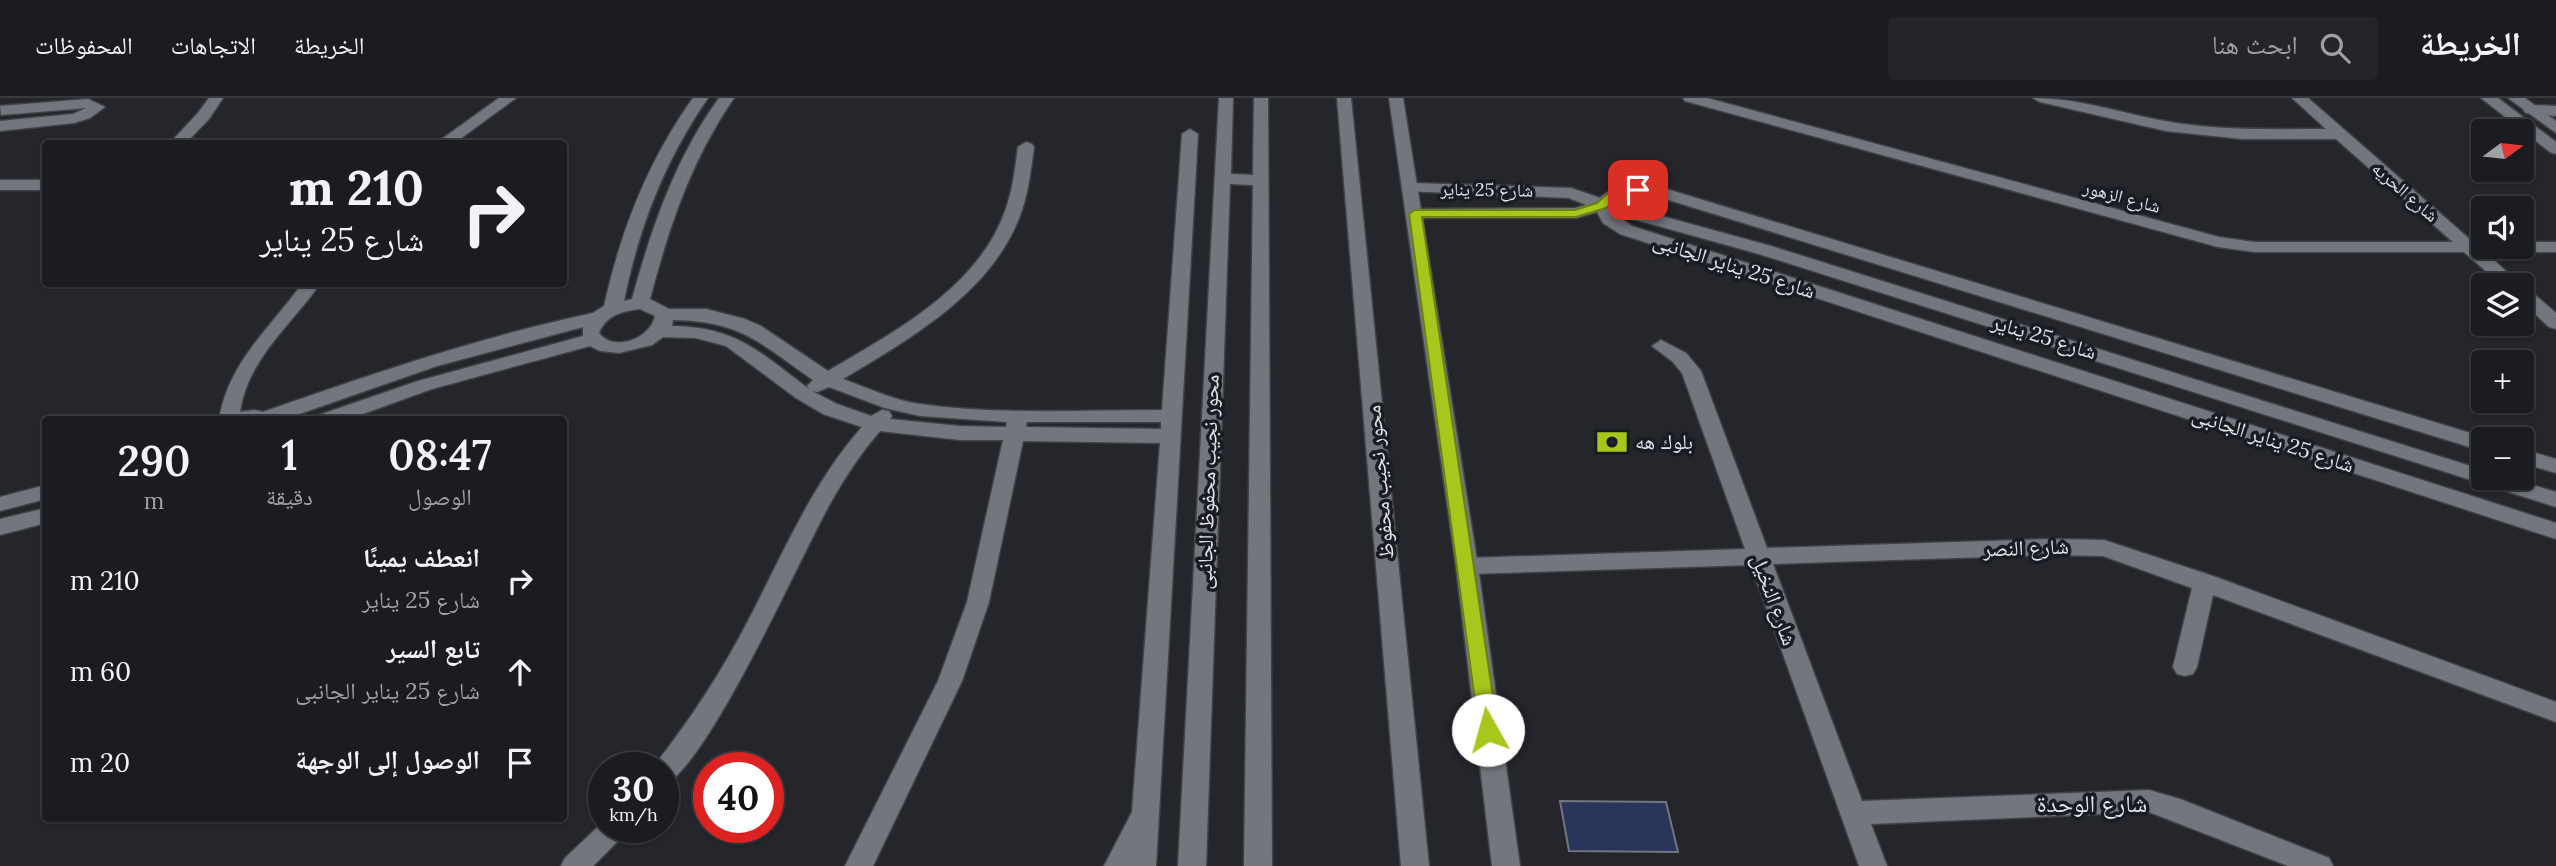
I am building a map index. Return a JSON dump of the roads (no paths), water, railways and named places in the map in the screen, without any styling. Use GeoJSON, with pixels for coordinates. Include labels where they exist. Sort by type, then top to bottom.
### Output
{"type":"FeatureCollection","features":[{"type":"Feature","properties":{"kind":"street"},"geometry":{"type":"LineString","coordinates":[[180,140],[204,116],[216,98]]}},
{"type":"Feature","properties":{"kind":"street"},"geometry":{"type":"LineString","coordinates":[[448,140],[509,98]]}},
{"type":"Feature","properties":{"kind":"street"},"geometry":{"type":"LineString","coordinates":[[701,98],[664,155],[639,208],[605,314],[590,333],[592,339],[604,346],[618,348],[649,339],[663,322],[705,315],[754,330],[827,380],[892,404],[1016,426]]}},
{"type":"Feature","properties":{"kind":"street"},"geometry":{"type":"LineString","coordinates":[[640,304],[653,254],[680,177],[697,144],[727,98]]}},
{"type":"Feature","properties":{"kind":"street","name":"محور نجيب محفوظ الجانبى"},"geometry":{"type":"LineString","coordinates":[[1192,866],[1226,98]]}},
{"type":"Feature","properties":{"kind":"street"},"geometry":{"type":"LineString","coordinates":[[1258,866],[1261,98]]}},
{"type":"Feature","properties":{"kind":"street","name":"محور نجيب محفوظ"},"geometry":{"type":"LineString","coordinates":[[1344,98],[1415,866]]}},
{"type":"Feature","properties":{"kind":"street"},"geometry":{"type":"LineString","coordinates":[[1396,98],[1467,566],[1506,866]]}},
{"type":"Feature","properties":{"kind":"street","name":"شارع الزهور"},"geometry":{"type":"LineString","coordinates":[[1690,98],[2218,242],[2254,247],[2556,247]]}},
{"type":"Feature","properties":{"kind":"street"},"geometry":{"type":"LineString","coordinates":[[2040,98],[2140,122],[2210,131],[2339,134]]}},
{"type":"Feature","properties":{"kind":"street","name":"شارع الحريه"},"geometry":{"type":"LineString","coordinates":[[2299,98],[2498,273]]}},
{"type":"Feature","properties":{"kind":"street"},"geometry":{"type":"LineString","coordinates":[[2488,98],[2556,149]]}},
{"type":"Feature","properties":{"kind":"street"},"geometry":{"type":"LineString","coordinates":[[2515,98],[2555,112]]}},
{"type":"Feature","properties":{"kind":"street"},"geometry":{"type":"LineString","coordinates":[[88,103],[97,107],[74,118],[2,111],[88,103]]}},
{"type":"Feature","properties":{"kind":"street"},"geometry":{"type":"LineString","coordinates":[[2533,104],[2556,128]]}},
{"type":"Feature","properties":{"kind":"street"},"geometry":{"type":"LineString","coordinates":[[1142,866],[1190,134]]}},
{"type":"Feature","properties":{"kind":"street"},"geometry":{"type":"LineString","coordinates":[[803,394],[916,326],[994,252],[1012,218],[1026,147]]}},
{"type":"Feature","properties":{"kind":"street"},"geometry":{"type":"LineString","coordinates":[[1221,179],[1261,180]]}},
{"type":"Feature","properties":{"kind":"street"},"geometry":{"type":"LineString","coordinates":[[0,185],[42,185]]}},
{"type":"Feature","properties":{"kind":"street","name":"شارع 25 يناير"},"geometry":{"type":"LineString","coordinates":[[1411,188],[1558,192],[1583,197],[1602,205],[1765,250],[2471,472]]}},
{"type":"Feature","properties":{"kind":"street"},"geometry":{"type":"LineString","coordinates":[[1602,205],[1615,193],[1660,192],[2471,440]]}},
{"type":"Feature","properties":{"kind":"street","name":"شارع 25 يناير"},"geometry":{"type":"LineString","coordinates":[[1415,214],[1576,213],[1602,205]]}},
{"type":"Feature","properties":{"kind":"street","name":"شارع 25 يناير الجانبى"},"geometry":{"type":"LineString","coordinates":[[1602,205],[1609,219],[1626,230],[2556,531]]}},
{"type":"Feature","properties":{"kind":"street"},"geometry":{"type":"LineString","coordinates":[[231,416],[233,389],[243,370],[295,308],[309,287]]}},
{"type":"Feature","properties":{"kind":"street"},"geometry":{"type":"LineString","coordinates":[[278,416],[437,359],[640,304],[651,305],[663,322],[733,342],[803,394],[830,409],[874,424],[1170,426]]}},
{"type":"Feature","properties":{"kind":"street"},"geometry":{"type":"LineString","coordinates":[[2534,304],[2556,323]]}},
{"type":"Feature","properties":{"kind":"street"},"geometry":{"type":"LineString","coordinates":[[2003,354],[2014,328]]}},
{"type":"Feature","properties":{"kind":"street"},"geometry":{"type":"LineString","coordinates":[[337,416],[425,385],[592,339]]}},
{"type":"Feature","properties":{"kind":"street","name":"شارع النخيل"},"geometry":{"type":"LineString","coordinates":[[1661,346],[1679,357],[1691,371],[1873,866]]}},
{"type":"Feature","properties":{"kind":"street"},"geometry":{"type":"LineString","coordinates":[[2194,414],[2199,386]]}},
{"type":"Feature","properties":{"kind":"street"},"geometry":{"type":"LineString","coordinates":[[2314,422],[2317,393]]}},
{"type":"Feature","properties":{"kind":"street"},"geometry":{"type":"LineString","coordinates":[[679,754],[750,641],[832,478],[892,404]]}},
{"type":"Feature","properties":{"kind":"street"},"geometry":{"type":"LineString","coordinates":[[859,866],[955,668],[978,603],[1016,426]]}},
{"type":"Feature","properties":{"kind":"street"},"geometry":{"type":"LineString","coordinates":[[2534,460],[2556,466]]}},
{"type":"Feature","properties":{"kind":"street","name":"شارع 25 يناير"},"geometry":{"type":"LineString","coordinates":[[2525,490],[2556,500]]}},
{"type":"Feature","properties":{"kind":"street"},"geometry":{"type":"LineString","coordinates":[[0,504],[42,493]]}},
{"type":"Feature","properties":{"kind":"street"},"geometry":{"type":"LineString","coordinates":[[0,527],[42,516]]}},
{"type":"Feature","properties":{"kind":"street","name":"شارع النصر"},"geometry":{"type":"LineString","coordinates":[[1467,566],[2077,546],[2104,548],[2205,582],[2556,712]]}},
{"type":"Feature","properties":{"kind":"street"},"geometry":{"type":"LineString","coordinates":[[2185,667],[2205,582]]}},
{"type":"Feature","properties":{"kind":"street","name":"شارع الوحدة"},"geometry":{"type":"LineString","coordinates":[[1854,813],[2150,801],[2319,866]]}},
{"type":"Feature","properties":{"kind":"street"},"geometry":{"type":"LineString","coordinates":[[1118,866],[1145,810]]}},
{"type":"Feature","properties":{"kind":"street"},"geometry":{"type":"LineString","coordinates":[[575,866],[599,843]]}},
{"type":"Feature","properties":{"kind":"place","name":"بلوك هه"},"geometry":{"type":"Point","coordinates":[1612,442]}}]}
